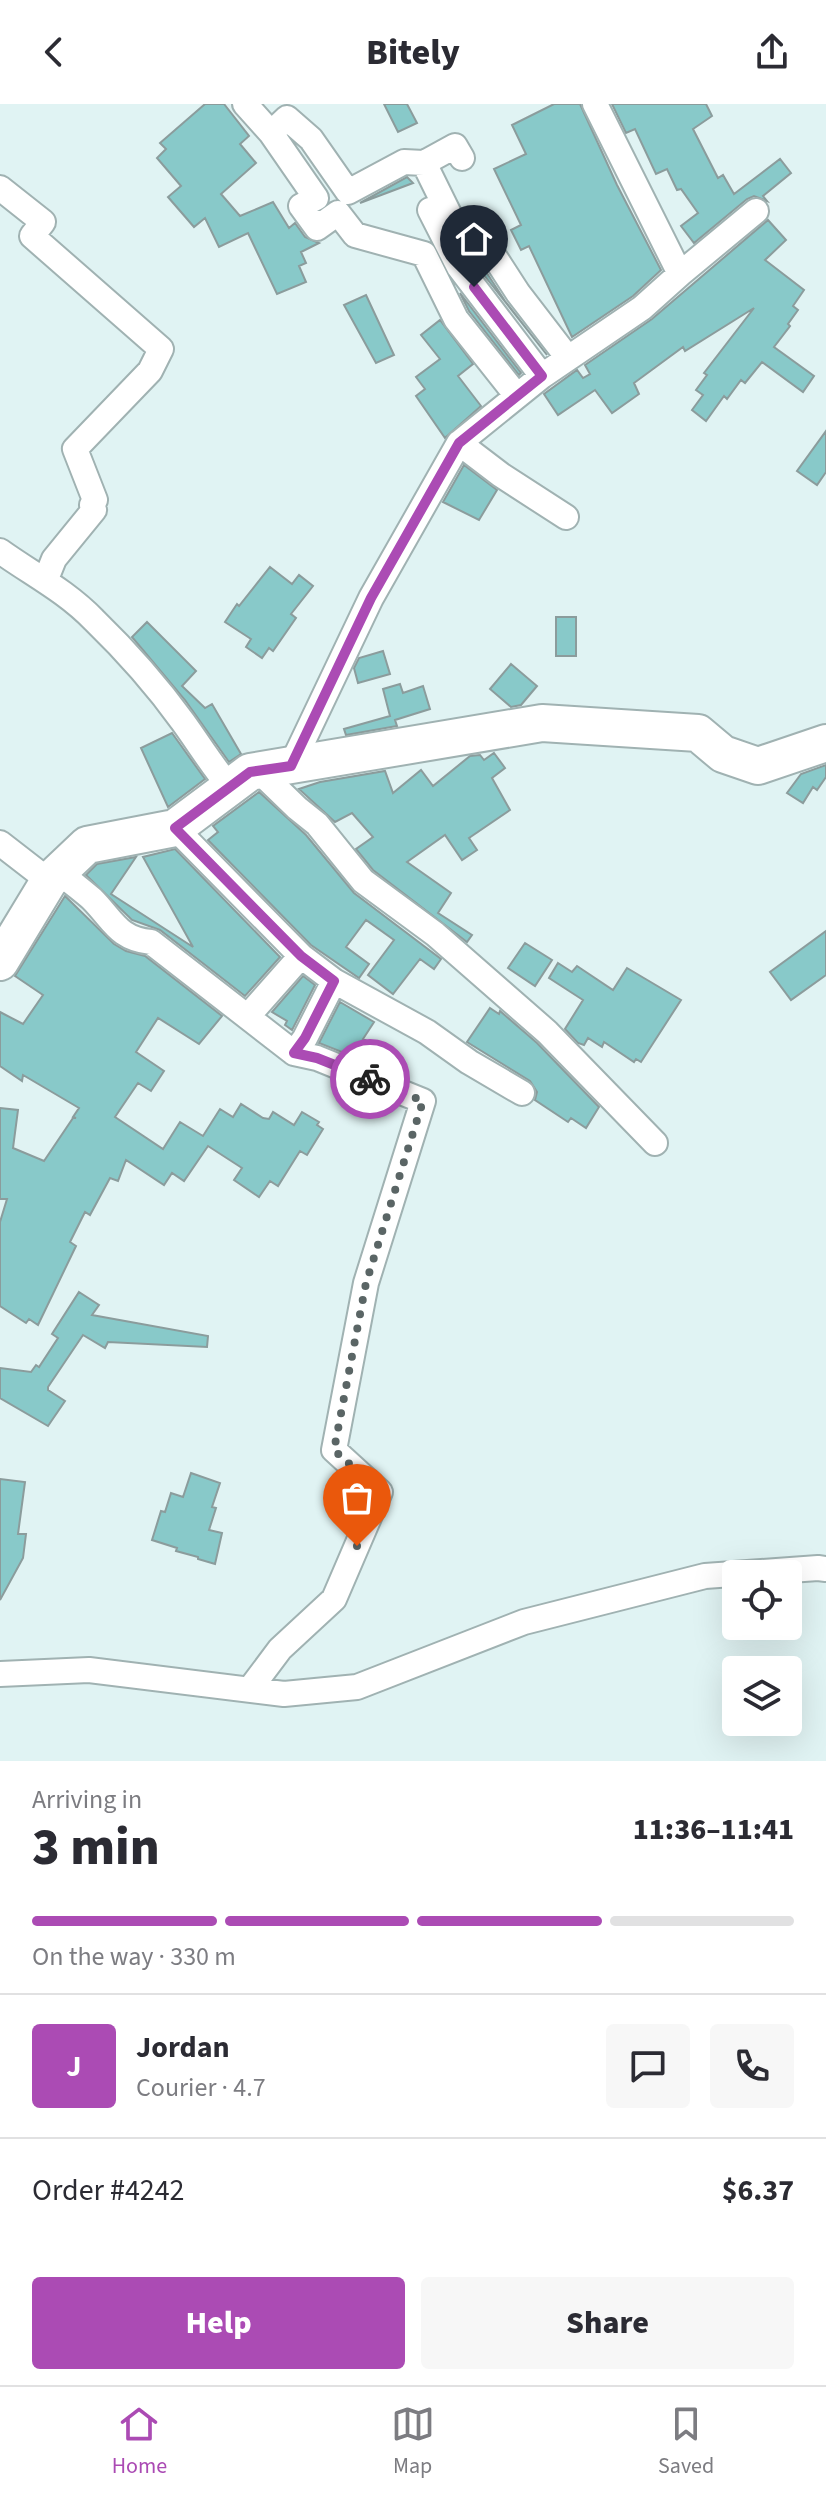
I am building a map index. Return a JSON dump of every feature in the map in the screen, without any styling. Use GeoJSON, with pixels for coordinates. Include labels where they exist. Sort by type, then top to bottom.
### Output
{"type":"FeatureCollection","features":[{"type":"Feature","properties":{"kind":"street"},"geometry":{"type":"LineString","coordinates":[[245,104],[271,133],[316,198],[301,206],[317,228],[338,213],[355,235],[424,254],[456,319],[517,396]]}},
{"type":"Feature","properties":{"kind":"street"},"geometry":{"type":"LineString","coordinates":[[595,104],[680,274]]}},
{"type":"Feature","properties":{"kind":"street"},"geometry":{"type":"LineString","coordinates":[[271,133],[287,118],[311,139],[348,192],[455,146],[462,158]]}},
{"type":"Feature","properties":{"kind":"street"},"geometry":{"type":"LineString","coordinates":[[414,162],[454,224],[470,219],[518,293],[568,358]]}},
{"type":"Feature","properties":{"kind":"street"},"geometry":{"type":"LineString","coordinates":[[414,162],[459,267],[542,376]]}},
{"type":"Feature","properties":{"kind":"street"},"geometry":{"type":"LineString","coordinates":[[0,188],[43,222],[32,236],[161,349],[150,371],[75,449],[95,500],[92,505],[94,510],[54,559],[46,579]]}},
{"type":"Feature","properties":{"kind":"street"},"geometry":{"type":"LineString","coordinates":[[260,775],[371,598],[459,443],[542,376],[642,308],[756,211]]}},
{"type":"Feature","properties":{"kind":"street"},"geometry":{"type":"LineString","coordinates":[[459,443],[501,475],[566,517]]}},
{"type":"Feature","properties":{"kind":"street"},"geometry":{"type":"LineString","coordinates":[[0,551],[28,572],[46,579],[93,618],[183,722],[207,759],[260,775],[317,824],[363,881],[435,934],[547,1032],[655,1143]]}},
{"type":"Feature","properties":{"kind":"street"},"geometry":{"type":"LineString","coordinates":[[0,962],[49,881],[87,845],[175,828],[260,775],[542,723],[698,733],[723,754],[758,766],[826,743]]}},
{"type":"Feature","properties":{"kind":"street"},"geometry":{"type":"LineString","coordinates":[[175,828],[301,956],[334,981],[427,1032],[469,1062],[522,1093]]}},
{"type":"Feature","properties":{"kind":"street"},"geometry":{"type":"LineString","coordinates":[[0,843],[49,881]]}},
{"type":"Feature","properties":{"kind":"street"},"geometry":{"type":"LineString","coordinates":[[49,881],[63,875],[93,900],[109,922],[136,940],[151,942],[294,1053],[317,1058],[423,1101],[366,1283],[334,1450],[380,1492],[334,1599],[280,1649],[250,1689]]}},
{"type":"Feature","properties":{"kind":"street"},"geometry":{"type":"LineString","coordinates":[[248,1016],[301,956]]}},
{"type":"Feature","properties":{"kind":"street"},"geometry":{"type":"LineString","coordinates":[[294,1053],[334,981]]}},
{"type":"Feature","properties":{"kind":"street"},"geometry":{"type":"LineString","coordinates":[[0,1674],[89,1670],[284,1694],[357,1687],[524,1622],[690,1579],[826,1569]]}},
{"type":"Feature","properties":{"kind":"building"},"geometry":{"type":"Polygon","coordinates":[[[205,104],[224,104],[249,136],[240,144],[256,163],[221,194],[240,216],[273,202],[289,228],[295,223],[305,237],[319,243],[301,252],[306,263],[299,266],[306,282],[277,294],[248,233],[219,247],[205,218],[194,227],[168,197],[181,186],[157,158],[166,149],[160,143],[205,104]]]}},
{"type":"Feature","properties":{"kind":"building"},"geometry":{"type":"Polygon","coordinates":[[[384,104],[407,104],[417,123],[398,132],[384,104]]]}},
{"type":"Feature","properties":{"kind":"building"},"geometry":{"type":"Polygon","coordinates":[[[554,104],[580,104],[661,270],[633,296],[572,337],[529,246],[521,250],[511,230],[521,225],[494,169],[526,154],[512,125],[554,104]]]}},
{"type":"Feature","properties":{"kind":"building"},"geometry":{"type":"Polygon","coordinates":[[[612,104],[706,104],[712,116],[693,129],[718,178],[723,175],[734,194],[780,159],[791,173],[763,196],[767,201],[754,196],[747,199],[694,243],[681,226],[698,213],[681,189],[677,190],[667,169],[656,174],[635,129],[626,133],[612,104]]]}},
{"type":"Feature","properties":{"kind":"building"},"geometry":{"type":"Polygon","coordinates":[[[407,177],[413,183],[360,203],[407,177]]]}},
{"type":"Feature","properties":{"kind":"building"},"geometry":{"type":"Polygon","coordinates":[[[768,220],[786,240],[765,260],[804,290],[793,306],[798,310],[788,324],[790,326],[774,347],[814,376],[803,392],[762,362],[745,383],[741,380],[727,399],[724,396],[706,421],[692,410],[703,395],[696,390],[707,375],[704,373],[754,308],[685,351],[683,347],[634,383],[639,394],[612,413],[595,390],[558,415],[544,394],[577,370],[583,378],[590,374],[585,365],[652,319],[768,220]]]}},
{"type":"Feature","properties":{"kind":"building"},"geometry":{"type":"Polygon","coordinates":[[[477,258],[505,301],[547,355],[473,261],[477,258]]]}},
{"type":"Feature","properties":{"kind":"building"},"geometry":{"type":"Polygon","coordinates":[[[460,293],[521,373],[519,375],[469,311],[460,293]]]}},
{"type":"Feature","properties":{"kind":"building"},"geometry":{"type":"Polygon","coordinates":[[[366,295],[394,355],[376,363],[344,305],[366,295]]]}},
{"type":"Feature","properties":{"kind":"building"},"geometry":{"type":"Polygon","coordinates":[[[440,320],[473,364],[458,376],[481,406],[445,438],[416,396],[425,389],[416,377],[440,359],[421,335],[440,320]]]}},
{"type":"Feature","properties":{"kind":"building"},"geometry":{"type":"Polygon","coordinates":[[[826,431],[826,472],[817,485],[797,471],[826,431]]]}},
{"type":"Feature","properties":{"kind":"building"},"geometry":{"type":"Polygon","coordinates":[[[464,465],[497,490],[479,520],[443,502],[464,465]]]}},
{"type":"Feature","properties":{"kind":"building"},"geometry":{"type":"Polygon","coordinates":[[[270,567],[292,584],[299,575],[313,586],[291,614],[296,618],[273,651],[269,648],[262,658],[246,647],[251,639],[225,622],[270,567]]]}},
{"type":"Feature","properties":{"kind":"building"},"geometry":{"type":"Polygon","coordinates":[[[556,617],[576,617],[576,656],[556,656],[556,617]]]}},
{"type":"Feature","properties":{"kind":"building"},"geometry":{"type":"Polygon","coordinates":[[[147,622],[196,671],[182,686],[205,708],[212,704],[241,754],[229,762],[185,700],[132,637],[147,622]]]}},
{"type":"Feature","properties":{"kind":"building"},"geometry":{"type":"Polygon","coordinates":[[[383,651],[390,674],[358,683],[354,668],[359,658],[383,651]]]}},
{"type":"Feature","properties":{"kind":"building"},"geometry":{"type":"Polygon","coordinates":[[[511,664],[537,686],[521,705],[511,707],[490,689],[511,664]]]}},
{"type":"Feature","properties":{"kind":"building"},"geometry":{"type":"Polygon","coordinates":[[[400,684],[403,693],[423,686],[430,709],[395,720],[397,726],[346,735],[344,729],[390,716],[383,689],[400,684]]]}},
{"type":"Feature","properties":{"kind":"building"},"geometry":{"type":"Polygon","coordinates":[[[172,733],[205,779],[168,807],[141,748],[172,733]]]}},
{"type":"Feature","properties":{"kind":"building"},"geometry":{"type":"Polygon","coordinates":[[[494,753],[505,768],[492,778],[510,810],[469,838],[477,850],[462,860],[445,835],[407,862],[451,893],[438,913],[472,935],[467,942],[373,870],[356,849],[373,837],[352,813],[335,822],[299,789],[320,782],[385,771],[393,793],[421,770],[433,786],[470,756],[480,755],[484,760],[494,753]]]}},
{"type":"Feature","properties":{"kind":"building"},"geometry":{"type":"Polygon","coordinates":[[[826,765],[826,777],[817,790],[813,787],[803,803],[787,793],[801,774],[826,765]]]}},
{"type":"Feature","properties":{"kind":"building"},"geometry":{"type":"Polygon","coordinates":[[[259,792],[306,835],[354,893],[441,959],[434,969],[420,959],[393,994],[368,975],[394,940],[366,920],[346,947],[369,964],[359,978],[311,945],[208,840],[218,832],[213,826],[259,792]]]}},
{"type":"Feature","properties":{"kind":"building"},"geometry":{"type":"Polygon","coordinates":[[[175,849],[280,957],[245,996],[160,930],[132,920],[86,875],[97,864],[136,857],[111,894],[193,947],[143,857],[175,849]]]}},
{"type":"Feature","properties":{"kind":"building"},"geometry":{"type":"Polygon","coordinates":[[[65,896],[114,944],[145,956],[222,1016],[199,1044],[158,1018],[136,1052],[164,1071],[151,1091],[138,1083],[115,1117],[163,1149],[180,1122],[203,1136],[220,1109],[233,1117],[241,1104],[263,1118],[269,1119],[273,1112],[294,1125],[302,1112],[319,1122],[317,1125],[323,1129],[307,1155],[300,1151],[278,1186],[270,1181],[259,1197],[234,1180],[242,1168],[208,1146],[184,1181],[172,1173],[164,1185],[126,1160],[118,1181],[110,1178],[90,1215],[85,1212],[70,1242],[76,1246],[38,1325],[29,1319],[26,1323],[0,1306],[0,1222],[7,1199],[0,1199],[0,1108],[18,1110],[13,1148],[44,1161],[73,1118],[76,1118],[73,1117],[79,1108],[23,1075],[22,1081],[0,1066],[0,1012],[23,1024],[43,995],[15,976],[65,896]]]}},
{"type":"Feature","properties":{"kind":"building"},"geometry":{"type":"Polygon","coordinates":[[[826,931],[826,975],[791,1000],[770,972],[826,931]]]}},
{"type":"Feature","properties":{"kind":"building"},"geometry":{"type":"Polygon","coordinates":[[[525,943],[552,960],[535,986],[508,968],[525,943]]]}},
{"type":"Feature","properties":{"kind":"building"},"geometry":{"type":"Polygon","coordinates":[[[558,963],[572,972],[577,966],[613,990],[627,968],[681,1000],[641,1062],[636,1059],[634,1062],[604,1042],[602,1047],[588,1038],[584,1045],[578,1043],[565,1029],[583,1000],[549,978],[558,963]]]}},
{"type":"Feature","properties":{"kind":"building"},"geometry":{"type":"Polygon","coordinates":[[[303,976],[315,985],[292,1030],[285,1025],[287,1021],[272,1012],[303,976]]]}},
{"type":"Feature","properties":{"kind":"building"},"geometry":{"type":"Polygon","coordinates":[[[340,1002],[374,1022],[363,1039],[367,1041],[357,1058],[319,1043],[340,1002]]]}},
{"type":"Feature","properties":{"kind":"building"},"geometry":{"type":"Polygon","coordinates":[[[490,1008],[499,1014],[500,1011],[537,1043],[599,1107],[586,1128],[571,1118],[568,1122],[535,1100],[537,1092],[530,1081],[467,1042],[490,1008]]]}},
{"type":"Feature","properties":{"kind":"building"},"geometry":{"type":"Polygon","coordinates":[[[79,1292],[99,1305],[92,1315],[208,1336],[207,1347],[108,1342],[105,1348],[83,1335],[48,1387],[65,1401],[48,1426],[0,1398],[0,1368],[31,1372],[36,1365],[39,1367],[58,1338],[52,1334],[79,1292]]]}},
{"type":"Feature","properties":{"kind":"building"},"geometry":{"type":"Polygon","coordinates":[[[191,1473],[220,1483],[209,1530],[222,1533],[215,1564],[152,1540],[161,1511],[165,1512],[171,1493],[183,1497],[191,1473]]]}},
{"type":"Feature","properties":{"kind":"building"},"geometry":{"type":"Polygon","coordinates":[[[0,1479],[25,1482],[18,1534],[26,1534],[23,1558],[0,1600],[0,1479]]]}},
{"type":"Feature","properties":{"kind":"way so far"},"geometry":{"type":"LineString","coordinates":[[357,1546],[380,1492],[334,1450],[366,1283],[423,1101],[370,1079]]}},
{"type":"Feature","properties":{"kind":"route"},"geometry":{"type":"LineString","coordinates":[[370,1079],[317,1058],[294,1053],[323,1006],[334,981],[301,956],[175,828],[250,772],[291,766],[371,598],[459,443],[542,376],[474,287]]}}]}
